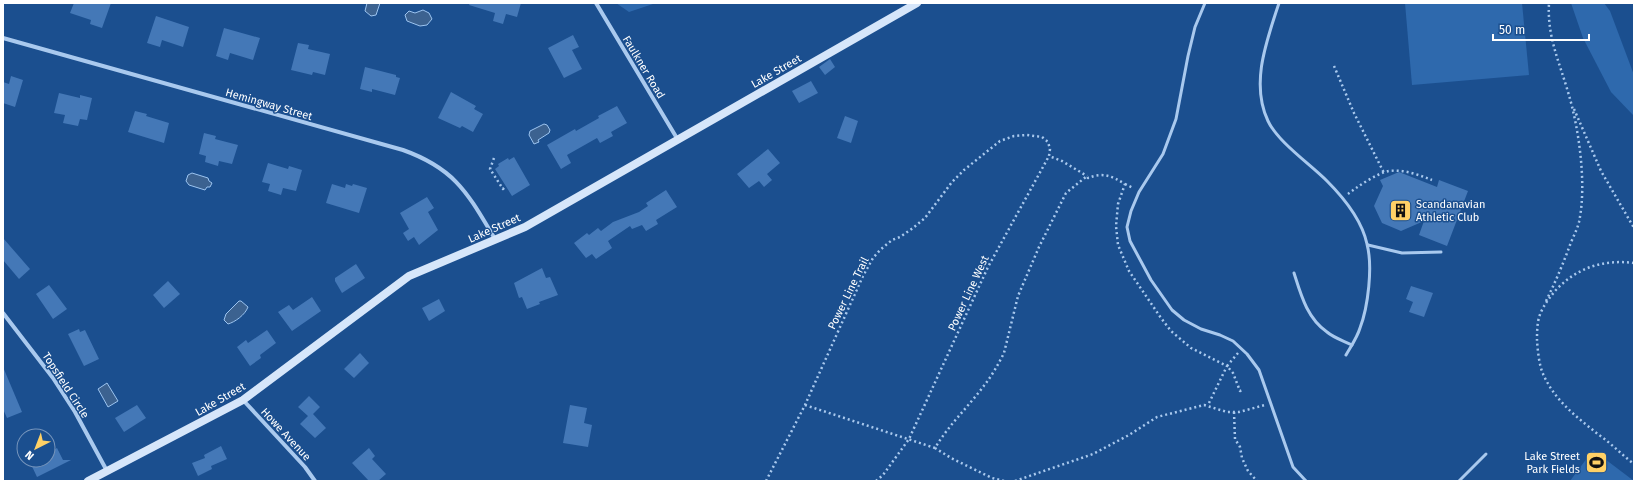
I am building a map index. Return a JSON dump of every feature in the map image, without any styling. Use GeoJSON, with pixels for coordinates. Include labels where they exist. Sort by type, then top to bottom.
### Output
{"type":"FeatureCollection","features":[{"type":"Feature","properties":{"kind":"main road","name":"Lake Street"},"geometry":{"type":"LineString","coordinates":[[88,481],[243,400],[409,276],[525,227],[917,3]]}},
{"type":"Feature","properties":{"kind":"street","name":"Faulkner Road"},"geometry":{"type":"LineString","coordinates":[[596,3],[678,140]]}},
{"type":"Feature","properties":{"kind":"street","name":"Hemingway Street"},"geometry":{"type":"LineString","coordinates":[[3,38],[422,157],[438,166],[465,191],[496,239]]}},
{"type":"Feature","properties":{"kind":"street","name":"Topsfield Circle"},"geometry":{"type":"LineString","coordinates":[[3,312],[53,378],[75,412],[107,472]]}},
{"type":"Feature","properties":{"kind":"street","name":"Howe Avenue"},"geometry":{"type":"LineString","coordinates":[[243,400],[305,467],[315,481]]}},
{"type":"Feature","properties":{"kind":"lane"},"geometry":{"type":"LineString","coordinates":[[1205,3],[1195,27],[1176,120],[1163,154],[1139,192],[1130,211],[1128,227],[1130,241],[1151,280],[1172,310],[1184,320],[1201,329],[1233,341],[1241,348],[1259,370],[1293,467],[1306,481]]}},
{"type":"Feature","properties":{"kind":"lane"},"geometry":{"type":"LineString","coordinates":[[1279,3],[1260,75],[1260,89],[1266,115],[1272,127],[1288,145],[1327,181],[1342,198],[1356,219],[1368,245],[1369,275],[1366,303],[1360,330],[1346,355]]}},
{"type":"Feature","properties":{"kind":"lane"},"geometry":{"type":"LineString","coordinates":[[1368,245],[1402,253],[1441,252]]}},
{"type":"Feature","properties":{"kind":"lane"},"geometry":{"type":"LineString","coordinates":[[1294,273],[1306,308],[1317,323],[1327,332],[1352,345]]}},
{"type":"Feature","properties":{"kind":"lane"},"geometry":{"type":"LineString","coordinates":[[1459,481],[1486,454]]}},
{"type":"Feature","properties":{"kind":"path"},"geometry":{"type":"LineString","coordinates":[[1549,3],[1549,22],[1552,44],[1571,103],[1601,171],[1634,228]]}},
{"type":"Feature","properties":{"kind":"path"},"geometry":{"type":"LineString","coordinates":[[1334,66],[1354,113],[1384,173]]}},
{"type":"Feature","properties":{"kind":"path"},"geometry":{"type":"LineString","coordinates":[[1571,103],[1579,151],[1582,189],[1581,208],[1578,223],[1560,271],[1541,310],[1538,323],[1538,348],[1543,376],[1563,404],[1584,424],[1600,435],[1634,464]]}},
{"type":"Feature","properties":{"kind":"path","name":"Power Line Trail"},"geometry":{"type":"LineString","coordinates":[[766,481],[805,405],[863,276],[873,258],[892,240],[900,237],[925,218],[952,182],[964,170],[1000,141],[1021,136],[1042,137],[1048,142],[1050,149],[1049,156]]}},
{"type":"Feature","properties":{"kind":"path"},"geometry":{"type":"LineString","coordinates":[[1049,156],[1062,161],[1088,178],[1100,174],[1112,176],[1125,184],[1118,204],[1116,234],[1118,245],[1129,271],[1171,331],[1192,348],[1228,366],[1233,373],[1240,391],[1243,390]]}},
{"type":"Feature","properties":{"kind":"path","name":"Power Line West"},"geometry":{"type":"LineString","coordinates":[[876,481],[883,475],[909,439],[988,267],[1049,156]]}},
{"type":"Feature","properties":{"kind":"path"},"geometry":{"type":"LineString","coordinates":[[494,158],[490,169],[503,189],[505,187]]}},
{"type":"Feature","properties":{"kind":"path"},"geometry":{"type":"LineString","coordinates":[[1342,198],[1362,183],[1389,171],[1410,172],[1432,180]]}},
{"type":"Feature","properties":{"kind":"path"},"geometry":{"type":"LineString","coordinates":[[934,448],[945,430],[983,387],[1004,354],[1018,296],[1039,247],[1066,193],[1087,176]]}},
{"type":"Feature","properties":{"kind":"path"},"geometry":{"type":"LineString","coordinates":[[1546,301],[1565,280],[1575,273],[1601,264],[1619,262],[1634,263]]}},
{"type":"Feature","properties":{"kind":"path"},"geometry":{"type":"LineString","coordinates":[[1208,405],[1228,366],[1241,348]]}},
{"type":"Feature","properties":{"kind":"path"},"geometry":{"type":"LineString","coordinates":[[1015,481],[1093,454],[1129,435],[1157,417],[1204,405],[1228,412],[1239,412],[1271,403]]}},
{"type":"Feature","properties":{"kind":"path"},"geometry":{"type":"LineString","coordinates":[[805,405],[934,448],[992,478],[1004,481]]}},
{"type":"Feature","properties":{"kind":"path"},"geometry":{"type":"LineString","coordinates":[[1234,412],[1235,439],[1240,447],[1242,458],[1248,471],[1257,481]]}},
{"type":"Feature","properties":{"kind":"shaded area"},"geometry":{"type":"Polygon","coordinates":[[[367,3],[380,3],[376,15],[371,16],[365,11],[367,3]]]}},
{"type":"Feature","properties":{"kind":"shaded area"},"geometry":{"type":"Polygon","coordinates":[[[616,3],[656,3],[629,12],[616,3]]]}},
{"type":"Feature","properties":{"kind":"shaded area"},"geometry":{"type":"Polygon","coordinates":[[[1405,3],[1522,3],[1529,75],[1412,85],[1405,3]]]}},
{"type":"Feature","properties":{"kind":"shaded area"},"geometry":{"type":"Polygon","coordinates":[[[1571,3],[1604,3],[1610,11],[1634,75],[1634,116],[1611,92],[1583,38],[1571,3]]]}},
{"type":"Feature","properties":{"kind":"shaded area"},"geometry":{"type":"Polygon","coordinates":[[[423,10],[429,13],[432,19],[427,25],[420,26],[407,21],[405,15],[409,11],[415,13],[423,10]]]}},
{"type":"Feature","properties":{"kind":"shaded area"},"geometry":{"type":"Polygon","coordinates":[[[544,124],[547,125],[550,130],[549,133],[538,140],[539,142],[534,144],[529,135],[530,131],[544,124]]]}},
{"type":"Feature","properties":{"kind":"shaded area"},"geometry":{"type":"Polygon","coordinates":[[[192,173],[208,178],[212,183],[210,187],[207,187],[205,190],[189,185],[186,181],[188,175],[192,173]]]}},
{"type":"Feature","properties":{"kind":"shaded area"},"geometry":{"type":"Polygon","coordinates":[[[239,301],[248,307],[240,318],[228,324],[224,320],[226,314],[239,301]]]}},
{"type":"Feature","properties":{"kind":"shaded area"},"geometry":{"type":"Polygon","coordinates":[[[107,383],[118,401],[108,407],[98,389],[107,383]]]}},
{"type":"Feature","properties":{"kind":"shaded area","name":"Lake Street Park Fields"},"geometry":{"type":"Polygon","coordinates":[[[1593,450],[1634,481],[1570,481],[1593,450]]]}},
{"type":"Feature","properties":{"kind":"building"},"geometry":{"type":"Polygon","coordinates":[[[74,3],[111,3],[102,28],[90,24],[91,20],[70,13],[74,3]]]}},
{"type":"Feature","properties":{"kind":"building"},"geometry":{"type":"Polygon","coordinates":[[[470,3],[521,3],[517,17],[506,14],[503,24],[493,21],[495,13],[469,5],[470,3]]]}},
{"type":"Feature","properties":{"kind":"building"},"geometry":{"type":"Polygon","coordinates":[[[156,16],[189,27],[183,47],[162,40],[160,47],[147,43],[156,16]]]}},
{"type":"Feature","properties":{"kind":"building"},"geometry":{"type":"Polygon","coordinates":[[[224,28],[260,38],[253,60],[230,53],[228,60],[216,56],[224,28]]]}},
{"type":"Feature","properties":{"kind":"building"},"geometry":{"type":"Polygon","coordinates":[[[573,35],[579,47],[572,50],[582,69],[564,78],[548,48],[573,35]]]}},
{"type":"Feature","properties":{"kind":"building"},"geometry":{"type":"Polygon","coordinates":[[[298,43],[309,45],[308,49],[330,54],[325,75],[313,72],[312,75],[291,70],[298,43]]]}},
{"type":"Feature","properties":{"kind":"building"},"geometry":{"type":"Polygon","coordinates":[[[830,59],[835,67],[825,75],[819,67],[830,59]]]}},
{"type":"Feature","properties":{"kind":"building"},"geometry":{"type":"Polygon","coordinates":[[[365,67],[396,75],[396,77],[400,78],[395,95],[372,89],[372,92],[360,89],[365,67]]]}},
{"type":"Feature","properties":{"kind":"building"},"geometry":{"type":"Polygon","coordinates":[[[11,76],[23,80],[15,107],[3,103],[3,82],[9,84],[11,76]]]}},
{"type":"Feature","properties":{"kind":"building"},"geometry":{"type":"Polygon","coordinates":[[[811,81],[818,93],[799,103],[792,91],[811,81]]]}},
{"type":"Feature","properties":{"kind":"building"},"geometry":{"type":"Polygon","coordinates":[[[451,92],[476,106],[474,109],[483,114],[473,132],[462,126],[460,128],[438,118],[451,92]]]}},
{"type":"Feature","properties":{"kind":"building"},"geometry":{"type":"Polygon","coordinates":[[[59,93],[80,98],[80,95],[92,98],[87,120],[80,119],[78,126],[63,123],[65,115],[54,113],[59,93]]]}},
{"type":"Feature","properties":{"kind":"building"},"geometry":{"type":"Polygon","coordinates":[[[617,106],[627,123],[611,132],[613,136],[600,143],[597,138],[567,155],[571,163],[561,169],[547,145],[575,129],[576,131],[599,118],[598,116],[617,106]]]}},
{"type":"Feature","properties":{"kind":"building"},"geometry":{"type":"Polygon","coordinates":[[[135,111],[169,123],[164,143],[128,132],[135,111]]]}},
{"type":"Feature","properties":{"kind":"building"},"geometry":{"type":"Polygon","coordinates":[[[845,116],[858,121],[851,143],[837,138],[845,116]]]}},
{"type":"Feature","properties":{"kind":"building"},"geometry":{"type":"Polygon","coordinates":[[[204,133],[216,136],[215,139],[238,145],[232,164],[219,161],[218,166],[205,162],[206,156],[199,154],[204,133]]]}},
{"type":"Feature","properties":{"kind":"building"},"geometry":{"type":"Polygon","coordinates":[[[768,149],[780,163],[767,174],[772,180],[764,187],[759,181],[749,188],[737,174],[768,149]]]}},
{"type":"Feature","properties":{"kind":"building"},"geometry":{"type":"Polygon","coordinates":[[[514,157],[530,185],[512,196],[495,169],[499,166],[498,164],[508,158],[509,160],[514,157]]]}},
{"type":"Feature","properties":{"kind":"building"},"geometry":{"type":"Polygon","coordinates":[[[268,163],[288,169],[289,166],[302,170],[296,191],[283,188],[281,195],[268,191],[270,184],[262,182],[268,163]]]}},
{"type":"Feature","properties":{"kind":"building","name":"Scandanavian Athletic Club"},"geometry":{"type":"Polygon","coordinates":[[[1399,172],[1437,187],[1439,180],[1468,191],[1447,246],[1419,235],[1424,221],[1401,231],[1382,223],[1374,206],[1383,186],[1380,180],[1399,172]]]}},
{"type":"Feature","properties":{"kind":"building"},"geometry":{"type":"Polygon","coordinates":[[[332,184],[345,188],[346,184],[352,186],[353,184],[367,188],[359,213],[326,203],[332,184]]]}},
{"type":"Feature","properties":{"kind":"building"},"geometry":{"type":"Polygon","coordinates":[[[666,190],[677,207],[656,220],[658,224],[646,231],[642,225],[632,229],[630,226],[608,241],[612,248],[596,259],[592,254],[586,258],[574,243],[587,233],[589,235],[598,228],[601,231],[613,222],[639,212],[648,206],[646,203],[666,190]]]}},
{"type":"Feature","properties":{"kind":"building"},"geometry":{"type":"Polygon","coordinates":[[[427,197],[434,208],[428,212],[438,230],[419,245],[414,237],[408,241],[403,233],[409,229],[400,213],[427,197]]]}},
{"type":"Feature","properties":{"kind":"building"},"geometry":{"type":"Polygon","coordinates":[[[3,238],[30,269],[19,279],[3,260],[3,238]]]}},
{"type":"Feature","properties":{"kind":"building"},"geometry":{"type":"Polygon","coordinates":[[[356,264],[365,278],[342,293],[335,281],[335,278],[356,264]]]}},
{"type":"Feature","properties":{"kind":"building"},"geometry":{"type":"Polygon","coordinates":[[[542,268],[546,278],[550,277],[558,295],[539,302],[540,304],[527,309],[522,297],[519,298],[514,283],[542,268]]]}},
{"type":"Feature","properties":{"kind":"building"},"geometry":{"type":"Polygon","coordinates":[[[168,281],[180,294],[164,308],[153,295],[168,281]]]}},
{"type":"Feature","properties":{"kind":"building"},"geometry":{"type":"Polygon","coordinates":[[[49,285],[67,309],[53,319],[36,294],[49,285]]]}},
{"type":"Feature","properties":{"kind":"building"},"geometry":{"type":"Polygon","coordinates":[[[1411,286],[1433,293],[1424,317],[1409,312],[1413,302],[1406,299],[1411,286]]]}},
{"type":"Feature","properties":{"kind":"building"},"geometry":{"type":"Polygon","coordinates":[[[312,297],[321,311],[292,331],[278,312],[289,305],[293,310],[312,297]]]}},
{"type":"Feature","properties":{"kind":"building"},"geometry":{"type":"Polygon","coordinates":[[[439,299],[445,311],[429,321],[422,308],[439,299]]]}},
{"type":"Feature","properties":{"kind":"building"},"geometry":{"type":"Polygon","coordinates":[[[79,329],[80,332],[85,330],[99,359],[84,366],[68,334],[79,329]]]}},
{"type":"Feature","properties":{"kind":"building"},"geometry":{"type":"Polygon","coordinates":[[[267,330],[276,343],[260,355],[261,358],[250,366],[237,347],[246,340],[248,343],[267,330]]]}},
{"type":"Feature","properties":{"kind":"building"},"geometry":{"type":"Polygon","coordinates":[[[360,353],[369,363],[354,378],[344,369],[360,353]]]}},
{"type":"Feature","properties":{"kind":"building"},"geometry":{"type":"Polygon","coordinates":[[[3,367],[22,412],[7,418],[3,409],[3,367]]]}},
{"type":"Feature","properties":{"kind":"building"},"geometry":{"type":"Polygon","coordinates":[[[309,396],[320,407],[313,414],[326,428],[315,438],[300,424],[308,416],[298,407],[309,396]]]}},
{"type":"Feature","properties":{"kind":"building"},"geometry":{"type":"Polygon","coordinates":[[[137,405],[146,418],[124,432],[115,418],[137,405]]]}},
{"type":"Feature","properties":{"kind":"building"},"geometry":{"type":"Polygon","coordinates":[[[570,405],[587,408],[584,423],[592,425],[588,447],[563,443],[570,405]]]}},
{"type":"Feature","properties":{"kind":"building"},"geometry":{"type":"Polygon","coordinates":[[[221,446],[227,459],[211,466],[212,469],[198,476],[192,463],[205,458],[204,455],[221,446]]]}},
{"type":"Feature","properties":{"kind":"building"},"geometry":{"type":"Polygon","coordinates":[[[369,448],[375,456],[372,459],[386,474],[378,481],[369,481],[352,463],[369,448]]]}},
{"type":"Feature","properties":{"kind":"building"},"geometry":{"type":"Polygon","coordinates":[[[56,449],[63,460],[71,460],[56,468],[56,449]]]}},
{"type":"Feature","properties":{"kind":"building"},"geometry":{"type":"Polygon","coordinates":[[[33,468],[55,468],[37,477],[33,468]]]}},
{"type":"Feature","properties":{"kind":"place","name":"Scandanavian Athletic Club"},"geometry":{"type":"Point","coordinates":[1401,210]}},
{"type":"Feature","properties":{"kind":"place","name":"Lake Street Park Fields"},"geometry":{"type":"Point","coordinates":[1596,462]}}]}
